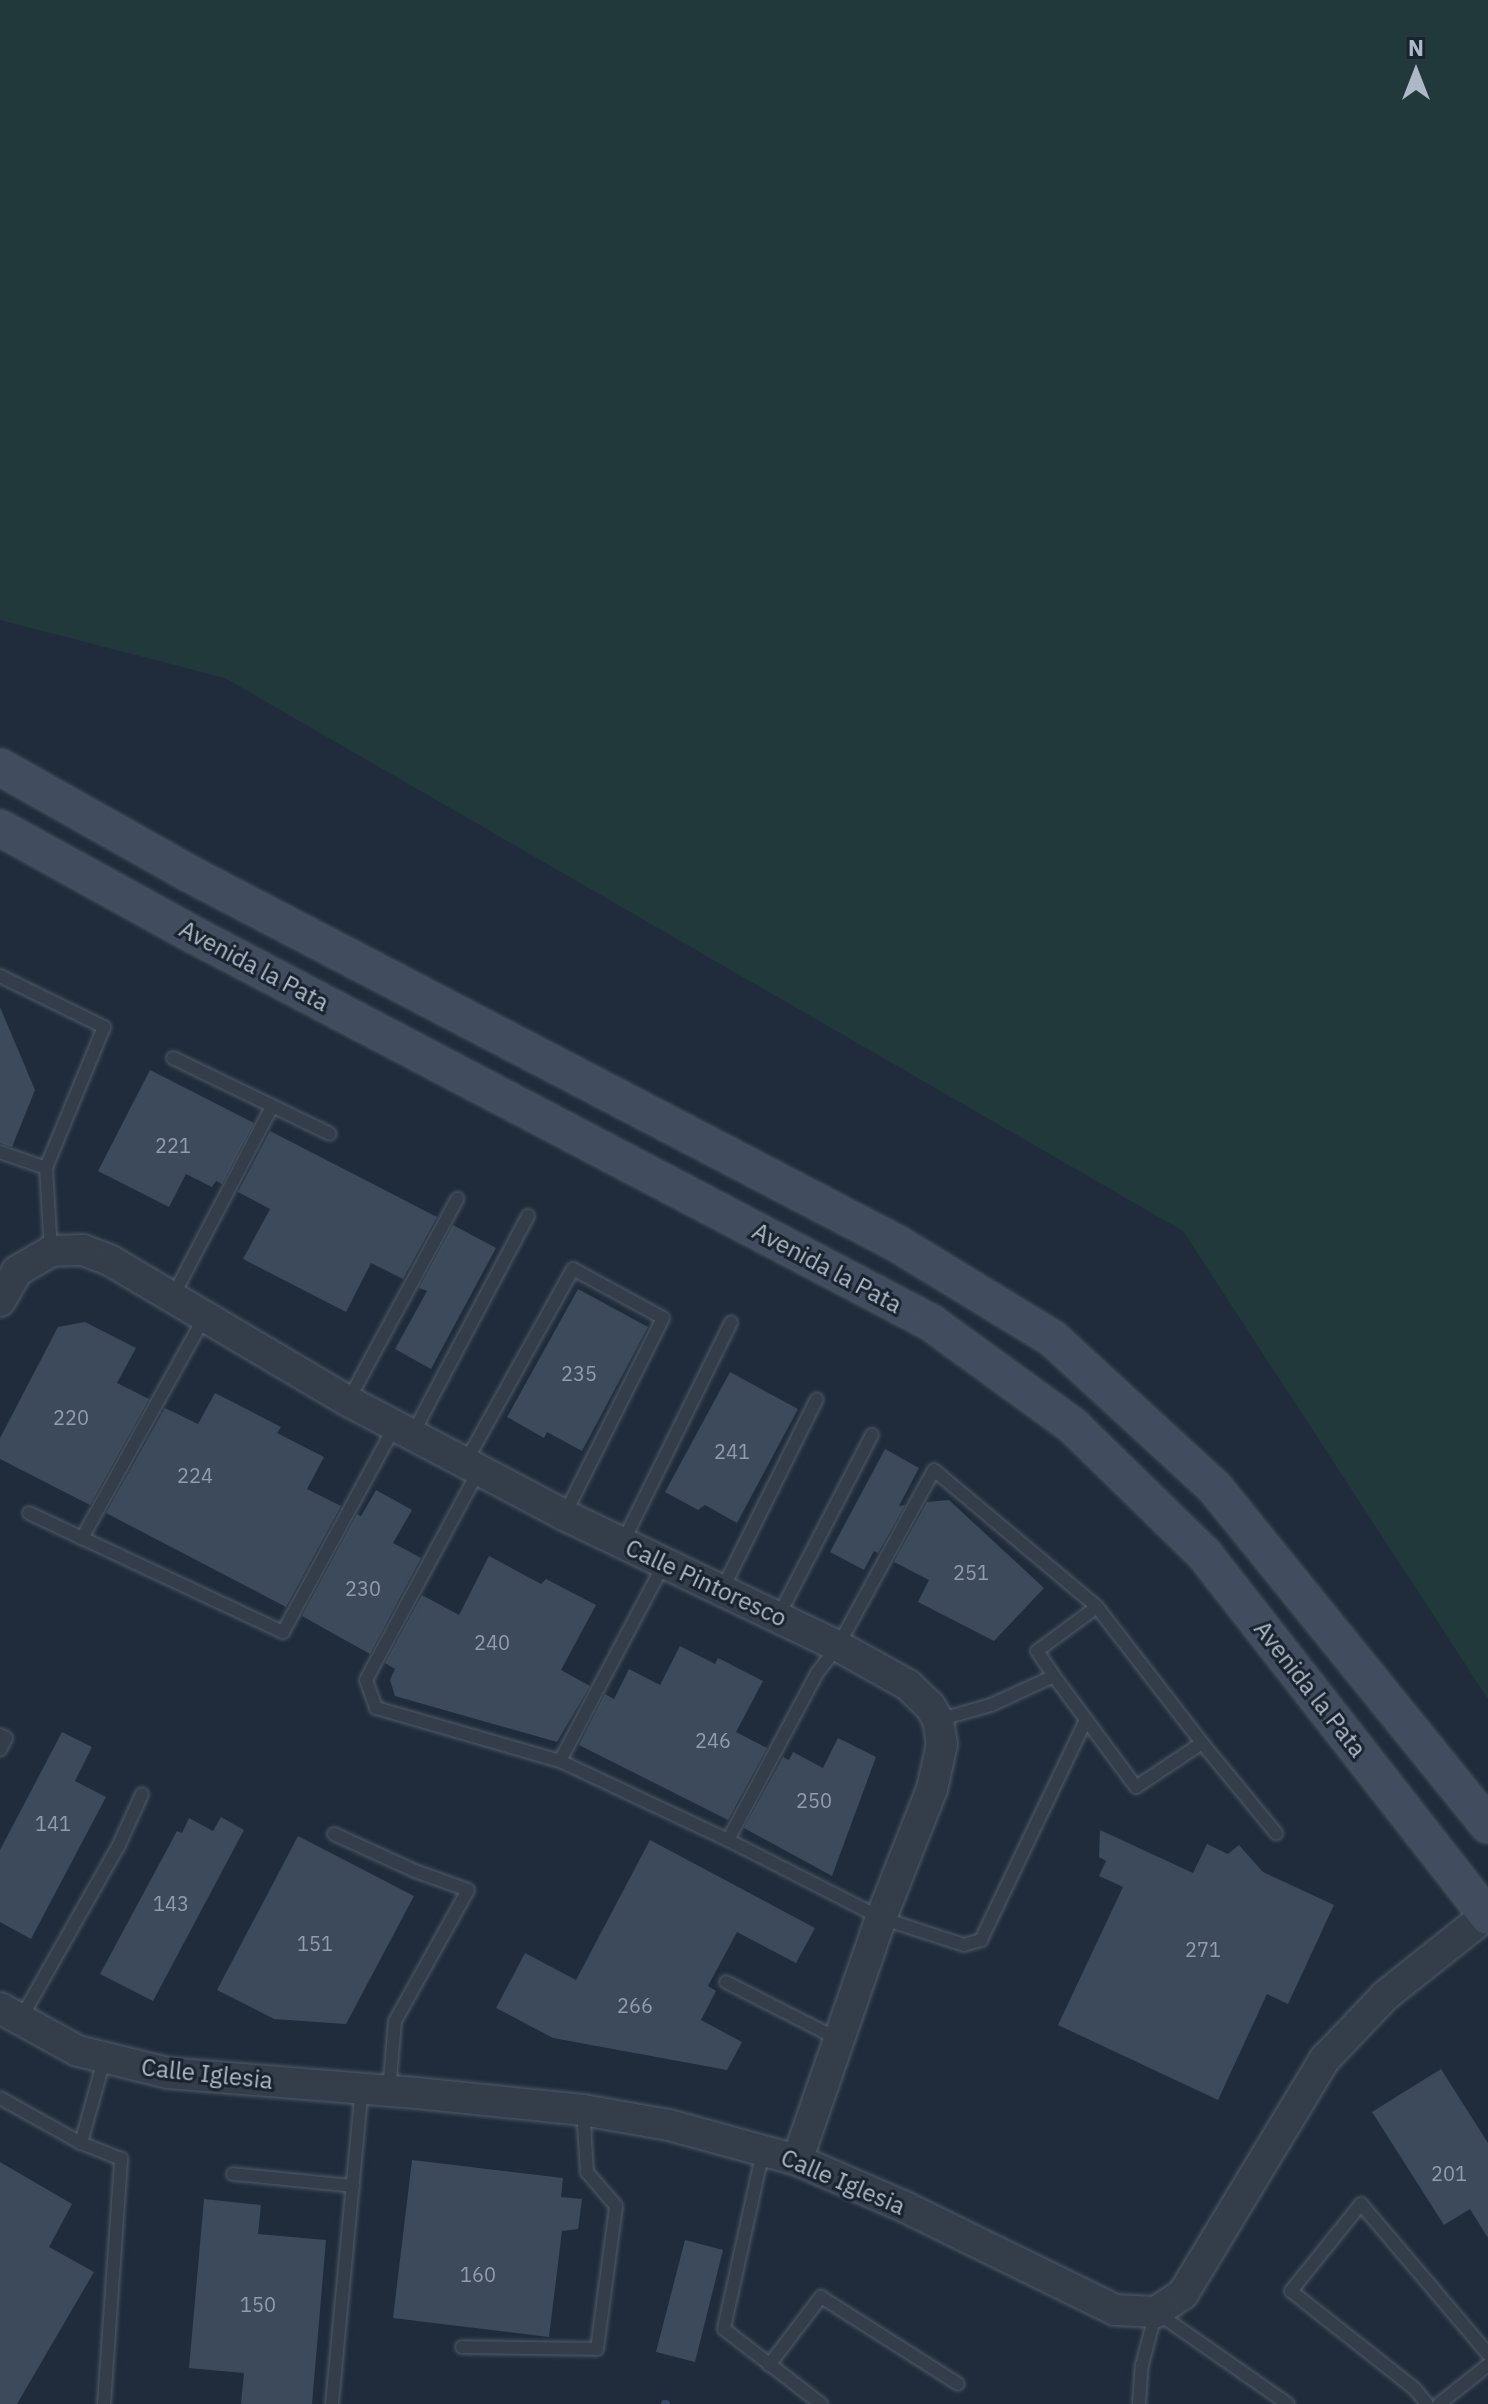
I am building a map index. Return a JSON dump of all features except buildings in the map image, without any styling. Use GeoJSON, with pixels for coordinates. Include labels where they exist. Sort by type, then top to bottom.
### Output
{"type":"FeatureCollection","features":[{"type":"Feature","properties":{"kind":"main road"},"geometry":{"type":"LineString","coordinates":[[0,767],[188,873],[898,1244],[1052,1338],[1215,1488],[1488,1825]]}},
{"type":"Feature","properties":{"kind":"main road","name":"Avenida la Pata"},"geometry":{"type":"LineString","coordinates":[[0,828],[194,935],[930,1322],[1073,1426],[1205,1555],[1487,1915]]}},
{"type":"Feature","properties":{"kind":"street","name":"Calle Pintoresco"},"geometry":{"type":"LineString","coordinates":[[51,1251],[83,1250],[111,1261],[404,1431],[622,1544],[838,1646],[908,1685],[930,1706],[938,1720]]}},
{"type":"Feature","properties":{"kind":"street"},"geometry":{"type":"LineString","coordinates":[[1,1297],[17,1271],[51,1251]]}},
{"type":"Feature","properties":{"kind":"street"},"geometry":{"type":"LineString","coordinates":[[797,2160],[881,1918],[938,1768],[942,1744],[938,1720]]}},
{"type":"Feature","properties":{"kind":"street"},"geometry":{"type":"LineString","coordinates":[[1156,2312],[1183,2294],[1325,2059],[1386,1995],[1487,1915]]}},
{"type":"Feature","properties":{"kind":"street","name":"Calle Iglesia"},"geometry":{"type":"LineString","coordinates":[[10,2014],[78,2051],[104,2060],[168,2073],[583,2110],[669,2125],[797,2160],[905,2207],[1115,2310],[1156,2312]]}},
{"type":"Feature","properties":{"kind":"lane"},"geometry":{"type":"LineString","coordinates":[[0,976],[104,1027],[46,1168],[51,1251]]}},
{"type":"Feature","properties":{"kind":"lane"},"geometry":{"type":"LineString","coordinates":[[173,1058],[330,1134]]}},
{"type":"Feature","properties":{"kind":"lane"},"geometry":{"type":"LineString","coordinates":[[173,1296],[272,1107]]}},
{"type":"Feature","properties":{"kind":"lane"},"geometry":{"type":"LineString","coordinates":[[0,1152],[46,1168]]}},
{"type":"Feature","properties":{"kind":"lane"},"geometry":{"type":"LineString","coordinates":[[348,1401],[457,1199]]}},
{"type":"Feature","properties":{"kind":"lane"},"geometry":{"type":"LineString","coordinates":[[29,1513],[283,1632],[528,1216]]}},
{"type":"Feature","properties":{"kind":"lane"},"geometry":{"type":"LineString","coordinates":[[564,1515],[663,1318],[573,1269],[366,1680],[376,1708],[560,1761],[728,1840],[881,1918],[964,1945],[981,1940],[1086,1720]]}},
{"type":"Feature","properties":{"kind":"lane"},"geometry":{"type":"LineString","coordinates":[[82,1538],[205,1315]]}},
{"type":"Feature","properties":{"kind":"lane"},"geometry":{"type":"LineString","coordinates":[[622,1544],[731,1322]]}},
{"type":"Feature","properties":{"kind":"lane"},"geometry":{"type":"LineString","coordinates":[[722,1590],[817,1399]]}},
{"type":"Feature","properties":{"kind":"lane"},"geometry":{"type":"LineString","coordinates":[[778,1617],[872,1435]]}},
{"type":"Feature","properties":{"kind":"lane"},"geometry":{"type":"LineString","coordinates":[[728,1840],[817,1673],[838,1646],[934,1470],[1097,1607],[1276,1833]]}},
{"type":"Feature","properties":{"kind":"lane"},"geometry":{"type":"LineString","coordinates":[[560,1761],[664,1564]]}},
{"type":"Feature","properties":{"kind":"lane"},"geometry":{"type":"LineString","coordinates":[[1097,1607],[1037,1651],[1136,1787],[1202,1743]]}},
{"type":"Feature","properties":{"kind":"lane"},"geometry":{"type":"LineString","coordinates":[[938,1720],[991,1705],[1054,1676]]}},
{"type":"Feature","properties":{"kind":"lane"},"geometry":{"type":"LineString","coordinates":[[0,1735],[6,1738],[0,1750]]}},
{"type":"Feature","properties":{"kind":"lane"},"geometry":{"type":"LineString","coordinates":[[10,2014],[118,1847],[142,1794]]}},
{"type":"Feature","properties":{"kind":"lane"},"geometry":{"type":"LineString","coordinates":[[332,2404],[353,2186],[375,2090],[395,2021],[468,1890],[415,1871],[334,1834]]}},
{"type":"Feature","properties":{"kind":"lane"},"geometry":{"type":"LineString","coordinates":[[726,1982],[838,2039]]}},
{"type":"Feature","properties":{"kind":"lane"},"geometry":{"type":"LineString","coordinates":[[81,2143],[104,2060]]}},
{"type":"Feature","properties":{"kind":"lane"},"geometry":{"type":"LineString","coordinates":[[0,2098],[81,2143],[121,2159],[104,2404]]}},
{"type":"Feature","properties":{"kind":"lane"},"geometry":{"type":"LineString","coordinates":[[462,2347],[597,2349],[616,2206],[587,2172],[583,2110]]}},
{"type":"Feature","properties":{"kind":"lane"},"geometry":{"type":"LineString","coordinates":[[763,2150],[724,2329],[821,2404]]}},
{"type":"Feature","properties":{"kind":"lane"},"geometry":{"type":"LineString","coordinates":[[233,2174],[353,2186]]}},
{"type":"Feature","properties":{"kind":"lane"},"geometry":{"type":"LineString","coordinates":[[1427,2404],[1415,2389],[1291,2291],[1361,2204],[1488,2354]]}},
{"type":"Feature","properties":{"kind":"lane"},"geometry":{"type":"LineString","coordinates":[[769,2365],[821,2297],[958,2384]]}},
{"type":"Feature","properties":{"kind":"lane"},"geometry":{"type":"LineString","coordinates":[[1139,2404],[1142,2365],[1156,2312],[1288,2404]]}},
{"type":"Feature","properties":{"kind":"lane"},"geometry":{"type":"LineString","coordinates":[[1439,2404],[1488,2365]]}},
{"type":"Feature","properties":{"kind":"green space"},"geometry":{"type":"Polygon","coordinates":[[[0,0],[1488,0],[1488,1699],[1183,1231],[225,678],[0,620],[0,0]]]}}]}
